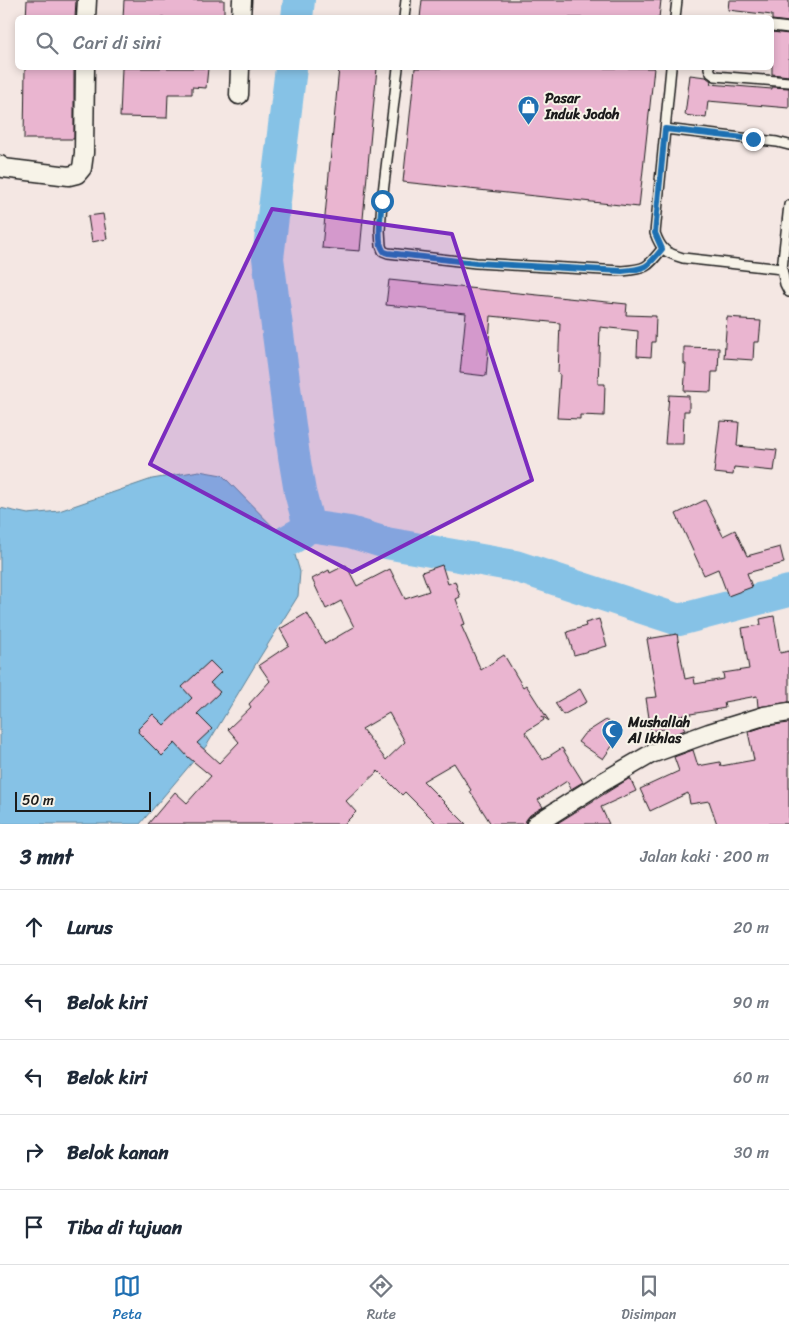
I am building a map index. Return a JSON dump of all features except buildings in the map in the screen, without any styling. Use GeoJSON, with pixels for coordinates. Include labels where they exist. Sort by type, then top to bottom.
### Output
{"type":"FeatureCollection","features":[{"type":"Feature","properties":{"kind":"street"},"geometry":{"type":"LineString","coordinates":[[86,15],[87,0]]}},
{"type":"Feature","properties":{"kind":"street"},"geometry":{"type":"LineString","coordinates":[[241,15],[242,0]]}},
{"type":"Feature","properties":{"kind":"street"},"geometry":{"type":"LineString","coordinates":[[0,165],[3,168],[69,176],[77,174],[82,168],[84,153],[85,70]]}},
{"type":"Feature","properties":{"kind":"street"},"geometry":{"type":"LineString","coordinates":[[239,95],[240,70]]}},
{"type":"Feature","properties":{"kind":"street"},"geometry":{"type":"LineString","coordinates":[[536,824],[651,754],[764,716],[789,712]]}},
{"type":"Feature","properties":{"kind":"lane"},"geometry":{"type":"LineString","coordinates":[[404,15],[406,0]]}},
{"type":"Feature","properties":{"kind":"lane"},"geometry":{"type":"LineString","coordinates":[[675,15],[677,0]]}},
{"type":"Feature","properties":{"kind":"lane"},"geometry":{"type":"LineString","coordinates":[[774,26],[789,28]]}},
{"type":"Feature","properties":{"kind":"lane"},"geometry":{"type":"LineString","coordinates":[[398,70],[382,201],[380,238],[383,251],[476,263],[622,271],[641,270],[651,263],[662,249]]}},
{"type":"Feature","properties":{"kind":"lane"},"geometry":{"type":"LineString","coordinates":[[670,70],[655,233],[662,249],[683,258],[782,269]]}},
{"type":"Feature","properties":{"kind":"lane"},"geometry":{"type":"LineString","coordinates":[[710,70],[715,76],[789,82]]}},
{"type":"Feature","properties":{"kind":"lane"},"geometry":{"type":"LineString","coordinates":[[665,129],[789,145]]}},
{"type":"Feature","properties":{"kind":"lane"},"geometry":{"type":"LineString","coordinates":[[789,204],[782,269],[789,292]]}},
{"type":"Feature","properties":{"kind":"highlighted area"},"geometry":{"type":"Polygon","coordinates":[[[272,209],[452,234],[532,480],[352,572],[150,464],[272,209]]]}},
{"type":"Feature","properties":{"kind":"water"},"geometry":{"type":"Polygon","coordinates":[[[199,471],[222,475],[287,541],[295,555],[300,572],[298,596],[207,745],[140,824],[0,824],[0,508],[28,514],[59,511],[152,479],[199,471]]]}},
{"type":"Feature","properties":{"kind":"waterway"},"geometry":{"type":"LineString","coordinates":[[297,15],[299,0]]}},
{"type":"Feature","properties":{"kind":"waterway"},"geometry":{"type":"LineString","coordinates":[[287,541],[309,526],[300,492],[294,456],[268,258],[291,70]]}},
{"type":"Feature","properties":{"kind":"waterway"},"geometry":{"type":"LineString","coordinates":[[309,526],[350,532],[386,543],[515,566],[679,620],[789,591]]}},
{"type":"Feature","properties":{"kind":"place","name":"Pasar Induk Jodoh"},"geometry":{"type":"Point","coordinates":[529,125]}},
{"type":"Feature","properties":{"kind":"place","name":"Mushallah Al Ikhlas"},"geometry":{"type":"Point","coordinates":[612,749]}},
{"type":"Feature","properties":{"kind":"route"},"geometry":{"type":"LineString","coordinates":[[382,201],[381,246],[383,251],[388,253],[476,263],[622,271],[641,270],[651,263],[662,249],[655,233],[665,129],[753,139]]}}]}
